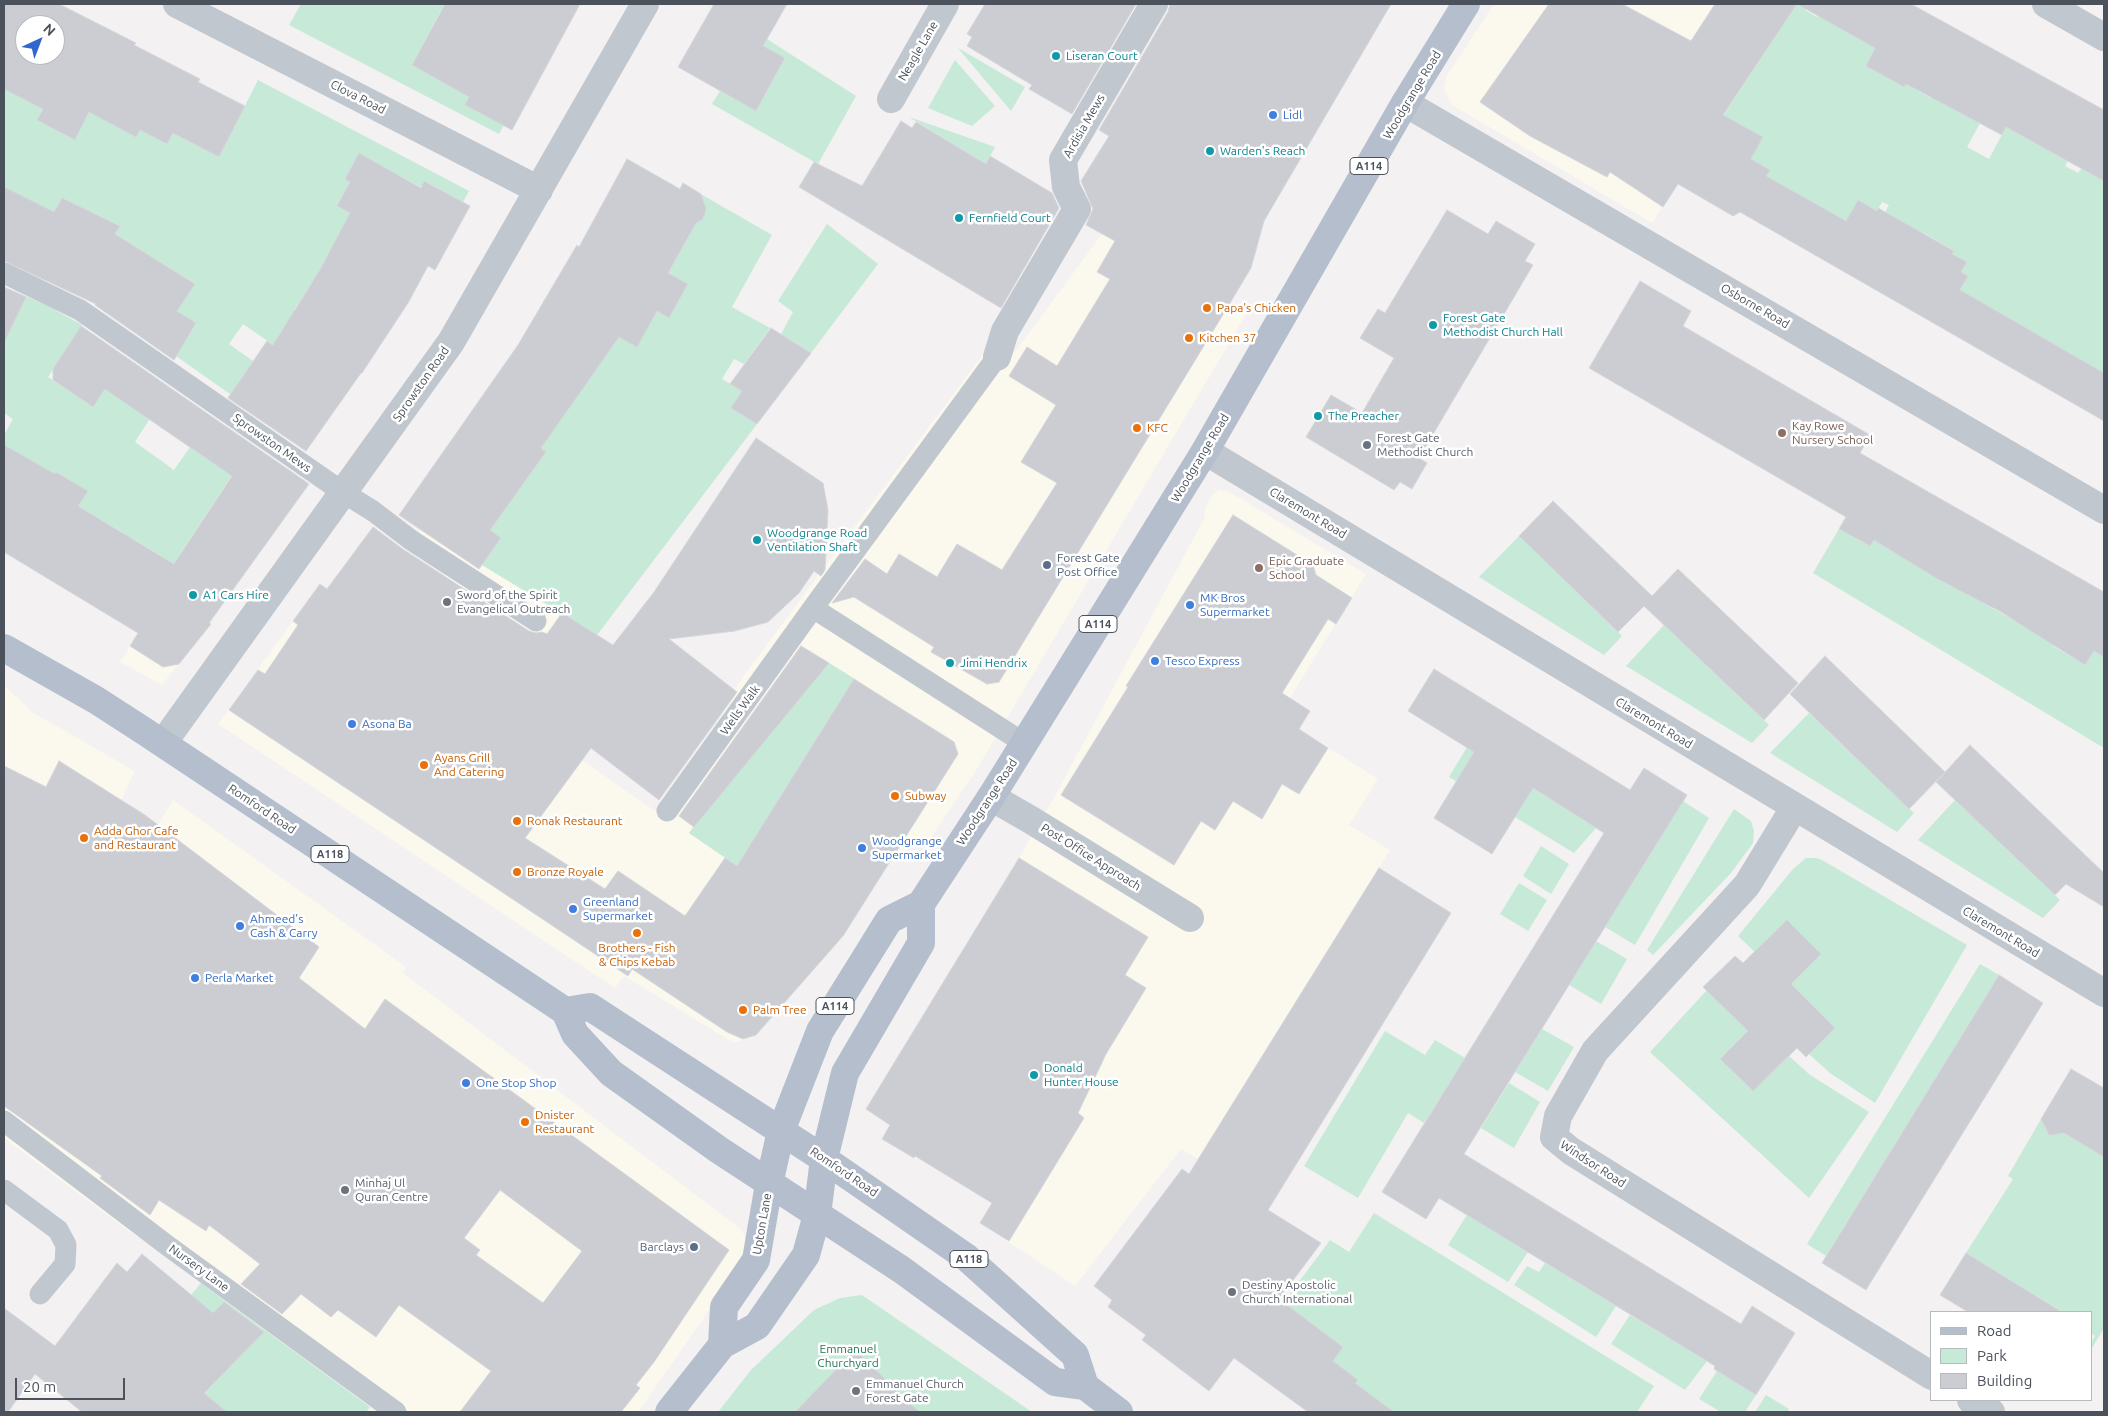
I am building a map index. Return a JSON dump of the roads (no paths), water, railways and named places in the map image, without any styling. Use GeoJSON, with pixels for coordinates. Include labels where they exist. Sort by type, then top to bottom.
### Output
{"type":"FeatureCollection","features":[{"type":"Feature","properties":{"kind":"main road","name":"Woodgrange Road"},"geometry":{"type":"LineString","coordinates":[[921,904],[991,797],[1205,452],[1405,104],[1466,4]]}},
{"type":"Feature","properties":{"kind":"main road","name":"Romford Road"},"geometry":{"type":"LineString","coordinates":[[4,648],[96,700],[163,743],[565,1012],[590,1007],[824,1159],[966,1257],[1075,1355],[1086,1386]]}},
{"type":"Feature","properties":{"kind":"main road"},"geometry":{"type":"LineString","coordinates":[[669,1412],[722,1345],[757,1326],[806,1255],[817,1215],[824,1159],[844,1073],[921,943],[921,904]]}},
{"type":"Feature","properties":{"kind":"main road","name":"A114"},"geometry":{"type":"LineString","coordinates":[[769,1184],[781,1131],[820,1031],[889,920],[921,904]]}},
{"type":"Feature","properties":{"kind":"main road"},"geometry":{"type":"LineString","coordinates":[[565,1012],[575,1034],[611,1073],[769,1184],[902,1270],[1055,1382],[1086,1386],[1119,1412]]}},
{"type":"Feature","properties":{"kind":"main road","name":"Upton Lane"},"geometry":{"type":"LineString","coordinates":[[722,1345],[724,1307],[756,1260],[769,1184]]}},
{"type":"Feature","properties":{"kind":"street","name":"Clova Road"},"geometry":{"type":"LineString","coordinates":[[177,4],[539,190]]}},
{"type":"Feature","properties":{"kind":"street","name":"Sprowston Road"},"geometry":{"type":"LineString","coordinates":[[163,743],[451,342],[645,4]]}},
{"type":"Feature","properties":{"kind":"street","name":"Neagle Lane"},"geometry":{"type":"LineString","coordinates":[[891,99],[945,4]]}},
{"type":"Feature","properties":{"kind":"street","name":"Ardisia Mews"},"geometry":{"type":"LineString","coordinates":[[997,358],[1004,331],[1077,209],[1066,187],[1063,160],[1154,4]]}},
{"type":"Feature","properties":{"kind":"street"},"geometry":{"type":"LineString","coordinates":[[2046,4],[2104,37]]}},
{"type":"Feature","properties":{"kind":"street","name":"Osborne Road"},"geometry":{"type":"LineString","coordinates":[[1405,104],[2104,510]]}},
{"type":"Feature","properties":{"kind":"street","name":"Claremont Road"},"geometry":{"type":"LineString","coordinates":[[1205,452],[2104,993]]}},
{"type":"Feature","properties":{"kind":"street","name":"Post Office Approach"},"geometry":{"type":"LineString","coordinates":[[991,797],[1190,918]]}},
{"type":"Feature","properties":{"kind":"street","name":"Windsor Road"},"geometry":{"type":"LineString","coordinates":[[1794,808],[1747,885],[1595,1052],[1558,1116],[1554,1137],[1571,1151],[1930,1375]]}},
{"type":"Feature","properties":{"kind":"street"},"geometry":{"type":"LineString","coordinates":[[1973,1401],[1991,1412]]}},
{"type":"Feature","properties":{"kind":"lane","name":"Sprowston Mews"},"geometry":{"type":"LineString","coordinates":[[4,273],[80,310],[374,511],[411,540],[536,621]]}},
{"type":"Feature","properties":{"kind":"lane","name":"Wells Walk"},"geometry":{"type":"LineString","coordinates":[[667,811],[813,608],[997,358]]}},
{"type":"Feature","properties":{"kind":"lane"},"geometry":{"type":"LineString","coordinates":[[813,608],[1024,743]]}},
{"type":"Feature","properties":{"kind":"lane","name":"Nursery Lane"},"geometry":{"type":"LineString","coordinates":[[4,1121],[168,1246],[396,1412]]}},
{"type":"Feature","properties":{"kind":"lane"},"geometry":{"type":"LineString","coordinates":[[4,1190],[58,1230],[66,1245],[65,1264],[40,1294]]}},
{"type":"Feature","properties":{"kind":"place","name":"Liseran Court"},"geometry":{"type":"Point","coordinates":[1056,56]}},
{"type":"Feature","properties":{"kind":"place","name":"Lidl"},"geometry":{"type":"Point","coordinates":[1273,115]}},
{"type":"Feature","properties":{"kind":"place","name":"Warden's Reach"},"geometry":{"type":"Point","coordinates":[1210,151]}},
{"type":"Feature","properties":{"kind":"place","name":"Fernfield Court"},"geometry":{"type":"Point","coordinates":[959,218]}},
{"type":"Feature","properties":{"kind":"place","name":"Papa's Chicken"},"geometry":{"type":"Point","coordinates":[1207,308]}},
{"type":"Feature","properties":{"kind":"place","name":"Forest Gate Methodist Church Hall"},"geometry":{"type":"Point","coordinates":[1433,325]}},
{"type":"Feature","properties":{"kind":"place","name":"Kitchen 37"},"geometry":{"type":"Point","coordinates":[1189,338]}},
{"type":"Feature","properties":{"kind":"place","name":"The Preacher"},"geometry":{"type":"Point","coordinates":[1318,416]}},
{"type":"Feature","properties":{"kind":"place","name":"KFC"},"geometry":{"type":"Point","coordinates":[1137,428]}},
{"type":"Feature","properties":{"kind":"place","name":"Kay Rowe Nursery School"},"geometry":{"type":"Point","coordinates":[1782,433]}},
{"type":"Feature","properties":{"kind":"place","name":"Forest Gate Methodist Church"},"geometry":{"type":"Point","coordinates":[1367,445]}},
{"type":"Feature","properties":{"kind":"place","name":"Woodgrange Road Ventilation Shaft"},"geometry":{"type":"Point","coordinates":[757,540]}},
{"type":"Feature","properties":{"kind":"place","name":"Forest Gate Post Office"},"geometry":{"type":"Point","coordinates":[1047,565]}},
{"type":"Feature","properties":{"kind":"place","name":"Epic Graduate School"},"geometry":{"type":"Point","coordinates":[1259,568]}},
{"type":"Feature","properties":{"kind":"place","name":"A1 Cars Hire"},"geometry":{"type":"Point","coordinates":[193,595]}},
{"type":"Feature","properties":{"kind":"place","name":"Sword of the Spirit Evangelical Outreach"},"geometry":{"type":"Point","coordinates":[447,602]}},
{"type":"Feature","properties":{"kind":"place","name":"MK Bros Supermarket"},"geometry":{"type":"Point","coordinates":[1190,605]}},
{"type":"Feature","properties":{"kind":"place","name":"Tesco Express"},"geometry":{"type":"Point","coordinates":[1155,661]}},
{"type":"Feature","properties":{"kind":"place","name":"Jimi Hendrix"},"geometry":{"type":"Point","coordinates":[950,663]}},
{"type":"Feature","properties":{"kind":"place","name":"Asona Ba"},"geometry":{"type":"Point","coordinates":[352,724]}},
{"type":"Feature","properties":{"kind":"place","name":"Ayans Grill And Catering"},"geometry":{"type":"Point","coordinates":[424,765]}},
{"type":"Feature","properties":{"kind":"place","name":"Subway"},"geometry":{"type":"Point","coordinates":[895,796]}},
{"type":"Feature","properties":{"kind":"place","name":"Ronak Restaurant"},"geometry":{"type":"Point","coordinates":[517,821]}},
{"type":"Feature","properties":{"kind":"place","name":"Adda Ghor Cafe and Restaurant"},"geometry":{"type":"Point","coordinates":[84,838]}},
{"type":"Feature","properties":{"kind":"place","name":"Woodgrange Supermarket"},"geometry":{"type":"Point","coordinates":[862,848]}},
{"type":"Feature","properties":{"kind":"place","name":"Bronze Royale"},"geometry":{"type":"Point","coordinates":[517,872]}},
{"type":"Feature","properties":{"kind":"place","name":"Greenland Supermarket"},"geometry":{"type":"Point","coordinates":[573,909]}},
{"type":"Feature","properties":{"kind":"place","name":"Ahmeed's Cash & Carry"},"geometry":{"type":"Point","coordinates":[240,926]}},
{"type":"Feature","properties":{"kind":"place","name":"Brothers - Fish & Chips Kebab"},"geometry":{"type":"Point","coordinates":[637,933]}},
{"type":"Feature","properties":{"kind":"place","name":"Perla Market"},"geometry":{"type":"Point","coordinates":[195,978]}},
{"type":"Feature","properties":{"kind":"place","name":"Palm Tree"},"geometry":{"type":"Point","coordinates":[743,1010]}},
{"type":"Feature","properties":{"kind":"place","name":"Donald Hunter House"},"geometry":{"type":"Point","coordinates":[1034,1075]}},
{"type":"Feature","properties":{"kind":"place","name":"One Stop Shop"},"geometry":{"type":"Point","coordinates":[466,1083]}},
{"type":"Feature","properties":{"kind":"place","name":"Dnister Restaurant"},"geometry":{"type":"Point","coordinates":[525,1122]}},
{"type":"Feature","properties":{"kind":"place","name":"Minhaj Ul Quran Centre"},"geometry":{"type":"Point","coordinates":[345,1190]}},
{"type":"Feature","properties":{"kind":"place","name":"Barclays"},"geometry":{"type":"Point","coordinates":[694,1247]}},
{"type":"Feature","properties":{"kind":"place","name":"Destiny Apostolic Church International"},"geometry":{"type":"Point","coordinates":[1232,1292]}},
{"type":"Feature","properties":{"kind":"place","name":"Emmanuel Church Forest Gate"},"geometry":{"type":"Point","coordinates":[856,1391]}},
{"type":"Feature","properties":{"kind":"park label","name":"Emmanuel Churchyard"},"geometry":{"type":"Point","coordinates":[848,1356]}}]}
